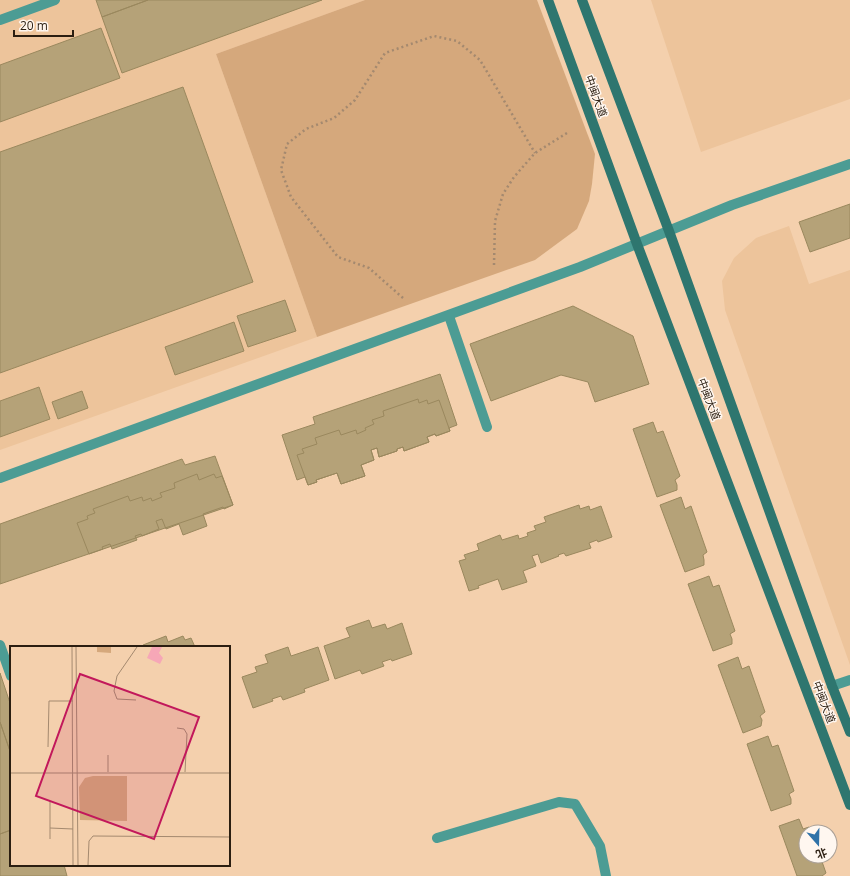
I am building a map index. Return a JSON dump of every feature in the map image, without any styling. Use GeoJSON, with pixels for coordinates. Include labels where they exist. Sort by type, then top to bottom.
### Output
{"type":"FeatureCollection","features":[{"type":"Feature","properties":{"kind":"main road","name":"中闽大道"},"geometry":{"type":"LineString","coordinates":[[548,0],[637,244],[850,806]]}},
{"type":"Feature","properties":{"kind":"main road","name":"中闽大道"},"geometry":{"type":"LineString","coordinates":[[582,0],[669,231],[832,686],[850,732]]}},
{"type":"Feature","properties":{"kind":"street"},"geometry":{"type":"LineString","coordinates":[[0,20],[55,0]]}},
{"type":"Feature","properties":{"kind":"street"},"geometry":{"type":"LineString","coordinates":[[0,478],[449,316],[580,267],[732,205],[850,164]]}},
{"type":"Feature","properties":{"kind":"street"},"geometry":{"type":"LineString","coordinates":[[449,316],[487,427]]}},
{"type":"Feature","properties":{"kind":"street"},"geometry":{"type":"LineString","coordinates":[[0,645],[10,673]]}},
{"type":"Feature","properties":{"kind":"street"},"geometry":{"type":"LineString","coordinates":[[832,686],[850,680]]}},
{"type":"Feature","properties":{"kind":"street"},"geometry":{"type":"LineString","coordinates":[[437,838],[559,802],[575,804],[600,846],[606,876]]}},
{"type":"Feature","properties":{"kind":"path"},"geometry":{"type":"LineString","coordinates":[[403,298],[369,268],[338,257],[291,197],[281,170],[287,144],[306,129],[334,118],[355,100],[385,53],[434,36],[457,42],[480,60],[535,153]]}},
{"type":"Feature","properties":{"kind":"path"},"geometry":{"type":"LineString","coordinates":[[494,265],[495,222],[503,194],[514,177],[535,153],[567,134]]}},
{"type":"Feature","properties":{"kind":"shaded area"},"geometry":{"type":"Polygon","coordinates":[[[0,0],[365,0],[216,54],[317,337],[0,450],[0,0]]]}},
{"type":"Feature","properties":{"kind":"shaded area"},"geometry":{"type":"Polygon","coordinates":[[[365,0],[537,0],[595,154],[592,184],[589,201],[577,229],[535,260],[317,337],[216,54],[365,0]]]}},
{"type":"Feature","properties":{"kind":"shaded area"},"geometry":{"type":"Polygon","coordinates":[[[651,0],[850,0],[850,99],[701,152],[651,0]]]}},
{"type":"Feature","properties":{"kind":"shaded area"},"geometry":{"type":"Polygon","coordinates":[[[789,226],[809,284],[850,270],[850,665],[725,310],[722,281],[734,258],[756,238],[789,226]]]}},
{"type":"Feature","properties":{"kind":"building"},"geometry":{"type":"Polygon","coordinates":[[[96,0],[148,0],[102,17],[96,0]]]}},
{"type":"Feature","properties":{"kind":"building"},"geometry":{"type":"Polygon","coordinates":[[[148,0],[322,0],[122,73],[102,17],[148,0]]]}},
{"type":"Feature","properties":{"kind":"building"},"geometry":{"type":"Polygon","coordinates":[[[101,28],[120,78],[0,122],[0,65],[101,28]]]}},
{"type":"Feature","properties":{"kind":"building"},"geometry":{"type":"Polygon","coordinates":[[[183,87],[253,282],[0,373],[0,152],[183,87]]]}},
{"type":"Feature","properties":{"kind":"building"},"geometry":{"type":"Polygon","coordinates":[[[850,204],[850,238],[810,252],[799,222],[850,204]]]}},
{"type":"Feature","properties":{"kind":"building"},"geometry":{"type":"Polygon","coordinates":[[[285,300],[296,331],[248,347],[237,316],[285,300]]]}},
{"type":"Feature","properties":{"kind":"building"},"geometry":{"type":"Polygon","coordinates":[[[573,306],[633,336],[649,384],[595,402],[588,382],[561,375],[491,401],[470,344],[573,306]]]}},
{"type":"Feature","properties":{"kind":"building"},"geometry":{"type":"Polygon","coordinates":[[[234,322],[244,351],[175,375],[165,347],[234,322]]]}},
{"type":"Feature","properties":{"kind":"building"},"geometry":{"type":"Polygon","coordinates":[[[440,374],[457,425],[449,428],[450,431],[436,436],[435,434],[427,437],[429,442],[404,451],[403,447],[397,449],[397,451],[379,457],[377,448],[371,450],[374,460],[361,465],[365,476],[341,484],[337,473],[316,480],[317,482],[308,485],[305,477],[297,480],[282,435],[315,424],[313,417],[440,374]]]}},
{"type":"Feature","properties":{"kind":"building"},"geometry":{"type":"Polygon","coordinates":[[[39,387],[50,419],[0,437],[0,401],[39,387]]]}},
{"type":"Feature","properties":{"kind":"building"},"geometry":{"type":"Polygon","coordinates":[[[82,391],[88,408],[58,419],[52,402],[82,391]]]}},
{"type":"Feature","properties":{"kind":"building"},"geometry":{"type":"Polygon","coordinates":[[[418,399],[419,403],[427,400],[428,404],[439,400],[450,431],[436,436],[435,434],[427,437],[429,442],[404,451],[403,447],[397,449],[397,451],[379,457],[377,448],[371,450],[374,460],[361,465],[365,476],[341,484],[337,473],[316,480],[317,482],[308,485],[297,455],[304,453],[302,449],[317,444],[315,438],[339,430],[341,435],[356,430],[357,434],[374,424],[372,420],[384,416],[383,411],[418,399]]]}},
{"type":"Feature","properties":{"kind":"building"},"geometry":{"type":"Polygon","coordinates":[[[653,422],[657,433],[663,431],[680,476],[675,480],[677,490],[657,497],[633,429],[653,422]]]}},
{"type":"Feature","properties":{"kind":"building"},"geometry":{"type":"Polygon","coordinates":[[[215,456],[233,505],[0,584],[0,524],[182,459],[185,465],[215,456]]]}},
{"type":"Feature","properties":{"kind":"building"},"geometry":{"type":"Polygon","coordinates":[[[197,474],[199,480],[214,474],[216,478],[222,476],[233,505],[224,509],[223,507],[203,514],[207,526],[183,535],[179,524],[166,529],[162,519],[156,521],[159,529],[142,536],[141,534],[135,536],[137,540],[112,549],[110,544],[102,547],[103,549],[89,554],[77,523],[88,519],[87,516],[95,513],[93,509],[128,496],[130,501],[142,497],[143,501],[151,498],[152,501],[162,497],[160,493],[175,488],[174,483],[197,474]]]}},
{"type":"Feature","properties":{"kind":"building"},"geometry":{"type":"Polygon","coordinates":[[[681,497],[685,509],[691,506],[707,552],[703,555],[704,565],[685,572],[660,505],[681,497]]]}},
{"type":"Feature","properties":{"kind":"building"},"geometry":{"type":"Polygon","coordinates":[[[579,505],[580,509],[589,506],[590,510],[601,506],[612,537],[598,542],[597,540],[589,543],[591,548],[566,556],[564,553],[541,563],[538,554],[532,556],[536,566],[523,571],[527,582],[502,590],[498,579],[469,591],[459,561],[466,559],[464,555],[479,550],[477,544],[500,535],[502,540],[518,535],[519,539],[528,536],[527,533],[536,530],[534,526],[546,522],[544,517],[579,505]]]}},
{"type":"Feature","properties":{"kind":"building"},"geometry":{"type":"Polygon","coordinates":[[[709,576],[713,587],[719,585],[735,631],[730,634],[732,644],[713,651],[688,584],[709,576]]]}},
{"type":"Feature","properties":{"kind":"building"},"geometry":{"type":"Polygon","coordinates":[[[369,620],[372,628],[385,624],[387,629],[402,623],[412,654],[392,661],[391,659],[382,662],[384,666],[362,674],[360,670],[335,679],[324,646],[350,637],[346,628],[369,620]]]}},
{"type":"Feature","properties":{"kind":"building"},"geometry":{"type":"Polygon","coordinates":[[[166,636],[168,642],[183,636],[185,640],[191,638],[195,646],[143,646],[166,636]]]}},
{"type":"Feature","properties":{"kind":"building"},"geometry":{"type":"Polygon","coordinates":[[[288,647],[291,656],[318,647],[329,680],[304,689],[305,692],[283,700],[281,696],[272,699],[273,701],[253,708],[242,677],[257,672],[255,667],[268,663],[265,655],[288,647]]]}},
{"type":"Feature","properties":{"kind":"building"},"geometry":{"type":"Polygon","coordinates":[[[738,657],[742,669],[749,666],[765,712],[760,716],[762,720],[761,726],[743,733],[718,665],[738,657]]]}},
{"type":"Feature","properties":{"kind":"building"},"geometry":{"type":"Polygon","coordinates":[[[0,673],[10,703],[10,751],[0,722],[0,673]]]}},
{"type":"Feature","properties":{"kind":"building"},"geometry":{"type":"Polygon","coordinates":[[[0,722],[10,751],[10,830],[0,834],[0,722]]]}},
{"type":"Feature","properties":{"kind":"building"},"geometry":{"type":"Polygon","coordinates":[[[768,736],[772,747],[778,745],[794,791],[789,794],[791,804],[771,811],[747,744],[768,736]]]}},
{"type":"Feature","properties":{"kind":"building"},"geometry":{"type":"Polygon","coordinates":[[[799,819],[801,824],[798,824],[798,864],[823,864],[826,873],[822,876],[797,876],[779,826],[799,819]]]}},
{"type":"Feature","properties":{"kind":"building"},"geometry":{"type":"Polygon","coordinates":[[[10,830],[10,866],[64,866],[67,876],[0,876],[0,834],[10,830]]]}}]}
